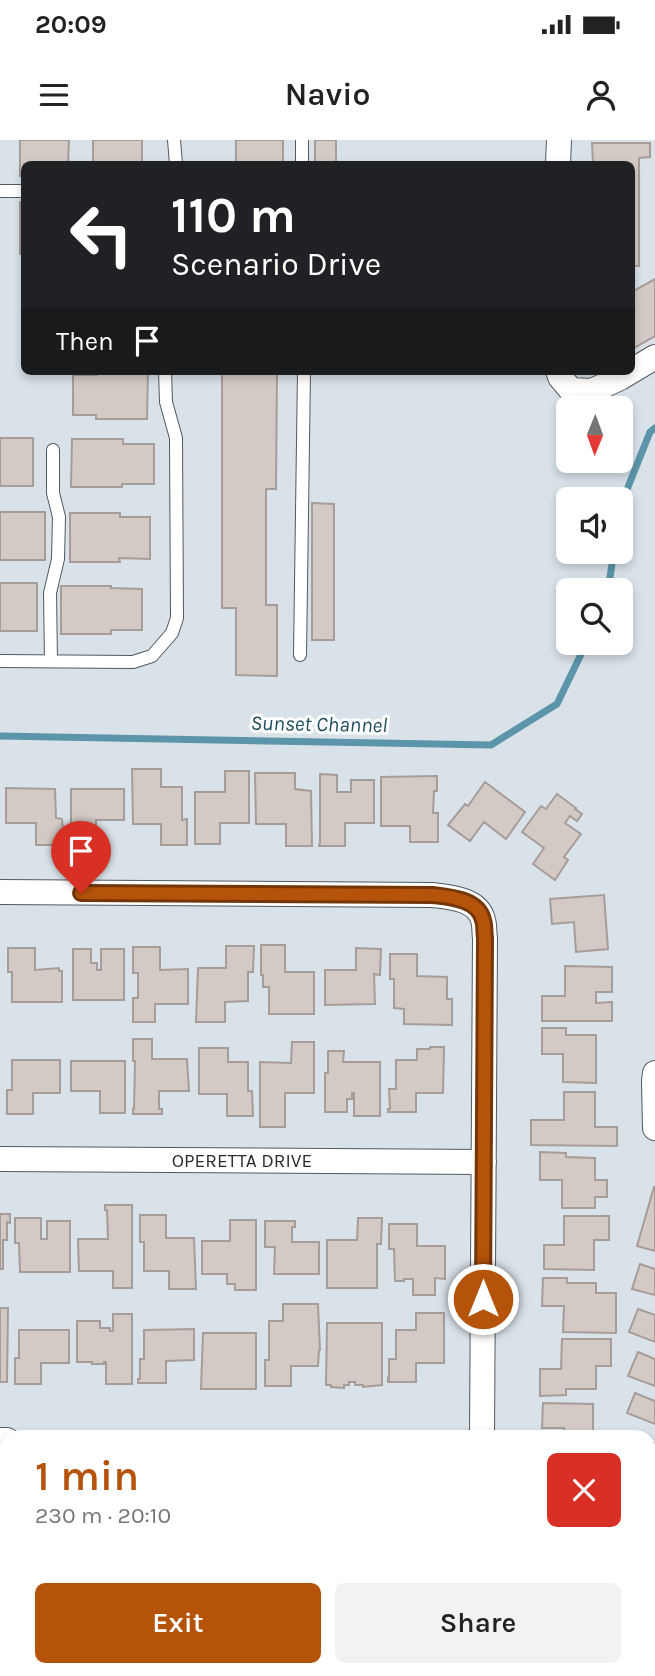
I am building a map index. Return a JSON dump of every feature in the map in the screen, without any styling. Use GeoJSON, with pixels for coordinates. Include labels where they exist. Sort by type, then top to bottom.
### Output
{"type":"FeatureCollection","features":[{"type":"Feature","properties":{"kind":"street"},"geometry":{"type":"LineString","coordinates":[[558,161],[559,140]]}},
{"type":"Feature","properties":{"kind":"street"},"geometry":{"type":"LineString","coordinates":[[635,369],[655,357]]}},
{"type":"Feature","properties":{"kind":"street"},"geometry":{"type":"LineString","coordinates":[[564,381],[592,391],[625,375]]}},
{"type":"Feature","properties":{"kind":"street"},"geometry":{"type":"LineString","coordinates":[[0,892],[433,895],[462,900],[479,912],[483,919],[485,938],[482,1430]]}},
{"type":"Feature","properties":{"kind":"street"},"geometry":{"type":"LineString","coordinates":[[655,1073],[655,1128]]}},
{"type":"Feature","properties":{"kind":"street","name":"OPERETTA DRIVE"},"geometry":{"type":"LineString","coordinates":[[0,1158],[484,1162]]}},
{"type":"Feature","properties":{"kind":"lane"},"geometry":{"type":"LineString","coordinates":[[174,140],[176,161]]}},
{"type":"Feature","properties":{"kind":"lane"},"geometry":{"type":"LineString","coordinates":[[302,140],[302,161]]}},
{"type":"Feature","properties":{"kind":"lane"},"geometry":{"type":"LineString","coordinates":[[0,191],[21,191]]}},
{"type":"Feature","properties":{"kind":"lane"},"geometry":{"type":"LineString","coordinates":[[0,661],[134,662],[152,656],[172,633],[177,618],[176,438],[166,402],[166,375]]}},
{"type":"Feature","properties":{"kind":"lane"},"geometry":{"type":"LineString","coordinates":[[300,655],[304,375]]}},
{"type":"Feature","properties":{"kind":"lane"},"geometry":{"type":"LineString","coordinates":[[51,662],[50,593],[58,559],[59,517],[53,493],[53,450]]}},
{"type":"Feature","properties":{"kind":"building"},"geometry":{"type":"Polygon","coordinates":[[[20,140],[69,140],[68,161],[21,161],[20,176],[20,140]]]}},
{"type":"Feature","properties":{"kind":"building"},"geometry":{"type":"Polygon","coordinates":[[[93,140],[142,140],[142,161],[93,161],[93,140]]]}},
{"type":"Feature","properties":{"kind":"building"},"geometry":{"type":"Polygon","coordinates":[[[236,140],[283,140],[283,161],[236,161],[236,140]]]}},
{"type":"Feature","properties":{"kind":"building"},"geometry":{"type":"Polygon","coordinates":[[[315,140],[336,140],[336,161],[315,161],[315,140]]]}},
{"type":"Feature","properties":{"kind":"building"},"geometry":{"type":"Polygon","coordinates":[[[592,143],[650,143],[650,157],[639,158],[639,266],[635,266],[635,161],[593,161],[592,143]]]}},
{"type":"Feature","properties":{"kind":"building"},"geometry":{"type":"Polygon","coordinates":[[[20,202],[21,202],[21,254],[20,202]]]}},
{"type":"Feature","properties":{"kind":"building"},"geometry":{"type":"Polygon","coordinates":[[[655,279],[655,336],[635,347],[635,290],[655,279]]]}},
{"type":"Feature","properties":{"kind":"building"},"geometry":{"type":"Polygon","coordinates":[[[73,375],[148,375],[147,419],[96,419],[96,415],[73,415],[73,375]]]}},
{"type":"Feature","properties":{"kind":"building"},"geometry":{"type":"Polygon","coordinates":[[[222,375],[277,375],[276,489],[266,489],[266,605],[277,605],[277,676],[236,675],[236,608],[222,608],[222,375]]]}},
{"type":"Feature","properties":{"kind":"building"},"geometry":{"type":"Polygon","coordinates":[[[0,438],[33,438],[33,486],[0,486],[0,438]]]}},
{"type":"Feature","properties":{"kind":"building"},"geometry":{"type":"Polygon","coordinates":[[[72,439],[123,439],[123,444],[154,444],[154,484],[71,487],[72,439]]]}},
{"type":"Feature","properties":{"kind":"building"},"geometry":{"type":"Polygon","coordinates":[[[312,503],[334,504],[334,640],[312,640],[312,503]]]}},
{"type":"Feature","properties":{"kind":"building"},"geometry":{"type":"Polygon","coordinates":[[[0,512],[45,512],[45,560],[0,560],[0,512]]]}},
{"type":"Feature","properties":{"kind":"building"},"geometry":{"type":"Polygon","coordinates":[[[70,513],[120,513],[120,517],[150,517],[150,559],[119,558],[120,562],[70,562],[70,513]]]}},
{"type":"Feature","properties":{"kind":"building"},"geometry":{"type":"Polygon","coordinates":[[[0,583],[37,583],[37,631],[0,631],[0,583]]]}},
{"type":"Feature","properties":{"kind":"building"},"geometry":{"type":"Polygon","coordinates":[[[61,586],[142,589],[142,630],[111,630],[111,634],[61,634],[61,586]]]}},
{"type":"Feature","properties":{"kind":"building"},"geometry":{"type":"Polygon","coordinates":[[[132,769],[161,769],[161,787],[182,787],[182,820],[187,819],[187,845],[161,845],[161,824],[133,824],[132,769]]]}},
{"type":"Feature","properties":{"kind":"building"},"geometry":{"type":"Polygon","coordinates":[[[225,771],[249,771],[249,823],[220,823],[220,844],[195,844],[195,792],[225,792],[225,771]]]}},
{"type":"Feature","properties":{"kind":"building"},"geometry":{"type":"Polygon","coordinates":[[[255,773],[295,773],[295,789],[311,791],[312,846],[286,846],[286,824],[256,824],[255,773]]]}},
{"type":"Feature","properties":{"kind":"building"},"geometry":{"type":"Polygon","coordinates":[[[320,774],[337,775],[337,792],[351,792],[351,780],[374,780],[374,823],[345,823],[345,846],[319,846],[320,774]]]}},
{"type":"Feature","properties":{"kind":"building"},"geometry":{"type":"Polygon","coordinates":[[[437,776],[433,813],[438,813],[438,842],[410,842],[410,826],[381,826],[381,777],[437,776]]]}},
{"type":"Feature","properties":{"kind":"building"},"geometry":{"type":"Polygon","coordinates":[[[485,782],[525,812],[506,839],[484,822],[470,841],[448,825],[465,804],[468,806],[485,782]]]}},
{"type":"Feature","properties":{"kind":"building"},"geometry":{"type":"Polygon","coordinates":[[[6,788],[55,789],[56,818],[62,819],[64,845],[36,845],[36,823],[6,823],[6,788]]]}},
{"type":"Feature","properties":{"kind":"building"},"geometry":{"type":"Polygon","coordinates":[[[71,789],[124,789],[124,820],[96,820],[96,844],[69,844],[71,789]]]}},
{"type":"Feature","properties":{"kind":"building"},"geometry":{"type":"Polygon","coordinates":[[[557,794],[582,814],[577,821],[570,816],[565,823],[581,834],[564,857],[568,860],[555,880],[533,864],[544,848],[522,832],[541,806],[546,809],[557,794]]]}},
{"type":"Feature","properties":{"kind":"building"},"geometry":{"type":"Polygon","coordinates":[[[604,895],[608,949],[576,952],[574,922],[552,924],[550,899],[604,895]]]}},
{"type":"Feature","properties":{"kind":"building"},"geometry":{"type":"Polygon","coordinates":[[[261,945],[285,945],[285,972],[314,972],[314,1014],[269,1014],[269,987],[263,987],[261,975],[261,945]]]}},
{"type":"Feature","properties":{"kind":"building"},"geometry":{"type":"Polygon","coordinates":[[[226,946],[254,946],[253,972],[248,972],[248,1001],[225,1002],[225,1022],[196,1022],[198,968],[226,968],[226,946]]]}},
{"type":"Feature","properties":{"kind":"building"},"geometry":{"type":"Polygon","coordinates":[[[133,947],[160,947],[160,970],[188,969],[188,1004],[155,1004],[155,1022],[133,1022],[133,998],[138,998],[138,973],[133,973],[133,947]]]}},
{"type":"Feature","properties":{"kind":"building"},"geometry":{"type":"Polygon","coordinates":[[[8,948],[35,948],[35,970],[59,968],[59,971],[62,971],[62,1002],[12,1002],[12,972],[8,972],[8,948]]]}},
{"type":"Feature","properties":{"kind":"building"},"geometry":{"type":"Polygon","coordinates":[[[356,948],[381,949],[380,975],[374,974],[375,1004],[325,1005],[325,970],[356,970],[356,948]]]}},
{"type":"Feature","properties":{"kind":"building"},"geometry":{"type":"Polygon","coordinates":[[[73,949],[91,949],[91,963],[97,963],[97,970],[101,970],[101,949],[124,949],[124,1000],[73,1000],[73,949]]]}},
{"type":"Feature","properties":{"kind":"building"},"geometry":{"type":"Polygon","coordinates":[[[390,954],[417,954],[417,976],[447,977],[447,999],[452,999],[452,1025],[404,1024],[404,1009],[394,1008],[394,979],[390,979],[390,954]]]}},
{"type":"Feature","properties":{"kind":"building"},"geometry":{"type":"Polygon","coordinates":[[[565,966],[612,967],[612,992],[596,992],[596,1003],[612,1002],[612,1021],[542,1021],[542,996],[565,996],[565,966]]]}},
{"type":"Feature","properties":{"kind":"building"},"geometry":{"type":"Polygon","coordinates":[[[542,1028],[566,1028],[566,1035],[596,1035],[596,1083],[563,1082],[563,1054],[542,1054],[542,1028]]]}},
{"type":"Feature","properties":{"kind":"building"},"geometry":{"type":"Polygon","coordinates":[[[133,1039],[152,1039],[152,1059],[187,1059],[189,1091],[159,1091],[159,1109],[162,1109],[162,1114],[133,1114],[133,1039]]]}},
{"type":"Feature","properties":{"kind":"building"},"geometry":{"type":"Polygon","coordinates":[[[292,1042],[314,1042],[314,1093],[285,1093],[285,1127],[260,1127],[260,1062],[291,1063],[292,1042]]]}},
{"type":"Feature","properties":{"kind":"building"},"geometry":{"type":"Polygon","coordinates":[[[444,1047],[443,1093],[416,1093],[416,1112],[388,1112],[389,1089],[396,1089],[396,1060],[417,1060],[417,1049],[444,1047]]]}},
{"type":"Feature","properties":{"kind":"building"},"geometry":{"type":"Polygon","coordinates":[[[199,1048],[228,1048],[228,1062],[248,1062],[248,1091],[252,1091],[253,1116],[227,1116],[227,1094],[199,1094],[199,1048]]]}},
{"type":"Feature","properties":{"kind":"building"},"geometry":{"type":"Polygon","coordinates":[[[328,1051],[344,1051],[343,1062],[380,1062],[380,1116],[354,1116],[354,1093],[352,1099],[347,1099],[347,1112],[325,1112],[328,1051]]]}},
{"type":"Feature","properties":{"kind":"building"},"geometry":{"type":"Polygon","coordinates":[[[12,1060],[60,1060],[60,1093],[33,1093],[33,1114],[7,1114],[7,1090],[12,1090],[12,1060]]]}},
{"type":"Feature","properties":{"kind":"building"},"geometry":{"type":"Polygon","coordinates":[[[71,1061],[125,1061],[125,1113],[100,1113],[100,1091],[71,1091],[71,1061]]]}},
{"type":"Feature","properties":{"kind":"building"},"geometry":{"type":"Polygon","coordinates":[[[564,1092],[595,1092],[595,1127],[617,1127],[617,1146],[531,1145],[531,1120],[564,1120],[564,1092]]]}},
{"type":"Feature","properties":{"kind":"building"},"geometry":{"type":"Polygon","coordinates":[[[540,1152],[566,1153],[566,1157],[595,1158],[595,1180],[607,1180],[607,1197],[595,1197],[595,1208],[562,1208],[562,1180],[540,1180],[540,1152]]]}},
{"type":"Feature","properties":{"kind":"building"},"geometry":{"type":"Polygon","coordinates":[[[655,1187],[655,1251],[637,1246],[655,1187]]]}},
{"type":"Feature","properties":{"kind":"building"},"geometry":{"type":"Polygon","coordinates":[[[105,1205],[132,1205],[132,1288],[113,1288],[113,1271],[79,1271],[78,1239],[108,1239],[105,1205]]]}},
{"type":"Feature","properties":{"kind":"building"},"geometry":{"type":"Polygon","coordinates":[[[0,1214],[10,1214],[7,1240],[3,1240],[3,1269],[0,1269],[0,1214]]]}},
{"type":"Feature","properties":{"kind":"building"},"geometry":{"type":"Polygon","coordinates":[[[140,1215],[166,1215],[166,1238],[194,1238],[196,1289],[169,1289],[169,1271],[144,1271],[140,1215]]]}},
{"type":"Feature","properties":{"kind":"building"},"geometry":{"type":"Polygon","coordinates":[[[564,1216],[609,1216],[609,1240],[594,1240],[594,1270],[544,1269],[544,1245],[564,1245],[564,1216]]]}},
{"type":"Feature","properties":{"kind":"building"},"geometry":{"type":"Polygon","coordinates":[[[15,1218],[41,1218],[41,1239],[47,1239],[47,1221],[70,1221],[70,1272],[20,1272],[19,1243],[15,1243],[15,1218]]]}},
{"type":"Feature","properties":{"kind":"building"},"geometry":{"type":"Polygon","coordinates":[[[358,1218],[382,1218],[381,1244],[377,1244],[377,1288],[327,1288],[327,1240],[357,1240],[358,1218]]]}},
{"type":"Feature","properties":{"kind":"building"},"geometry":{"type":"Polygon","coordinates":[[[230,1220],[256,1220],[256,1290],[235,1290],[235,1284],[227,1284],[227,1274],[202,1274],[202,1241],[230,1241],[230,1220]]]}},
{"type":"Feature","properties":{"kind":"building"},"geometry":{"type":"Polygon","coordinates":[[[265,1221],[295,1221],[295,1227],[292,1227],[292,1242],[319,1242],[319,1274],[274,1274],[275,1247],[265,1247],[265,1221]]]}},
{"type":"Feature","properties":{"kind":"building"},"geometry":{"type":"Polygon","coordinates":[[[389,1224],[417,1224],[417,1246],[445,1246],[445,1279],[435,1278],[435,1295],[413,1295],[413,1279],[395,1281],[394,1249],[389,1249],[389,1224]]]}},
{"type":"Feature","properties":{"kind":"building"},"geometry":{"type":"Polygon","coordinates":[[[640,1264],[655,1269],[655,1295],[632,1289],[640,1264]]]}},
{"type":"Feature","properties":{"kind":"building"},"geometry":{"type":"Polygon","coordinates":[[[543,1278],[567,1278],[567,1283],[596,1283],[596,1293],[616,1293],[616,1333],[563,1332],[564,1306],[542,1306],[543,1278]]]}},
{"type":"Feature","properties":{"kind":"building"},"geometry":{"type":"Polygon","coordinates":[[[283,1304],[318,1304],[318,1366],[291,1366],[291,1386],[265,1386],[265,1360],[269,1360],[269,1321],[283,1321],[283,1304]]]}},
{"type":"Feature","properties":{"kind":"building"},"geometry":{"type":"Polygon","coordinates":[[[0,1308],[8,1308],[7,1382],[0,1382],[0,1308]]]}},
{"type":"Feature","properties":{"kind":"building"},"geometry":{"type":"Polygon","coordinates":[[[638,1309],[655,1315],[655,1342],[629,1332],[638,1309]]]}},
{"type":"Feature","properties":{"kind":"building"},"geometry":{"type":"Polygon","coordinates":[[[416,1313],[444,1313],[444,1363],[416,1363],[416,1382],[388,1382],[389,1359],[396,1359],[396,1330],[416,1330],[416,1313]]]}},
{"type":"Feature","properties":{"kind":"building"},"geometry":{"type":"Polygon","coordinates":[[[113,1314],[132,1314],[132,1384],[106,1384],[106,1362],[77,1362],[77,1321],[100,1321],[100,1328],[110,1328],[110,1331],[113,1331],[113,1314]]]}},
{"type":"Feature","properties":{"kind":"building"},"geometry":{"type":"Polygon","coordinates":[[[327,1323],[382,1323],[382,1385],[363,1387],[349,1382],[344,1388],[326,1385],[327,1323]]]}},
{"type":"Feature","properties":{"kind":"building"},"geometry":{"type":"Polygon","coordinates":[[[194,1329],[194,1360],[166,1361],[166,1383],[138,1383],[140,1359],[144,1359],[144,1330],[194,1329]]]}},
{"type":"Feature","properties":{"kind":"building"},"geometry":{"type":"Polygon","coordinates":[[[19,1330],[69,1330],[69,1363],[41,1363],[41,1384],[15,1384],[19,1330]]]}},
{"type":"Feature","properties":{"kind":"building"},"geometry":{"type":"Polygon","coordinates":[[[203,1333],[256,1333],[256,1389],[201,1389],[203,1333]]]}},
{"type":"Feature","properties":{"kind":"building"},"geometry":{"type":"Polygon","coordinates":[[[562,1339],[611,1339],[611,1366],[596,1366],[596,1389],[566,1389],[566,1395],[540,1396],[540,1369],[561,1369],[562,1339]]]}},
{"type":"Feature","properties":{"kind":"building"},"geometry":{"type":"Polygon","coordinates":[[[638,1352],[655,1359],[655,1386],[628,1376],[638,1352]]]}},
{"type":"Feature","properties":{"kind":"building"},"geometry":{"type":"Polygon","coordinates":[[[635,1393],[655,1401],[655,1424],[627,1413],[635,1393]]]}},
{"type":"Feature","properties":{"kind":"building"},"geometry":{"type":"Polygon","coordinates":[[[543,1403],[593,1404],[593,1430],[542,1428],[543,1403]]]}},
{"type":"Feature","properties":{"kind":"waterway","name":"Sunset Channel"},"geometry":{"type":"LineString","coordinates":[[628,487],[650,432],[655,428]]}},
{"type":"Feature","properties":{"kind":"waterway","name":"Sunset Channel"},"geometry":{"type":"LineString","coordinates":[[610,578],[612,564]]}},
{"type":"Feature","properties":{"kind":"waterway","name":"Sunset Channel"},"geometry":{"type":"LineString","coordinates":[[0,736],[491,745],[557,704],[581,655]]}},
{"type":"Feature","properties":{"kind":"route"},"geometry":{"type":"LineString","coordinates":[[81,893],[433,895],[462,900],[479,912],[483,919],[485,938],[483,1299]]}}]}
